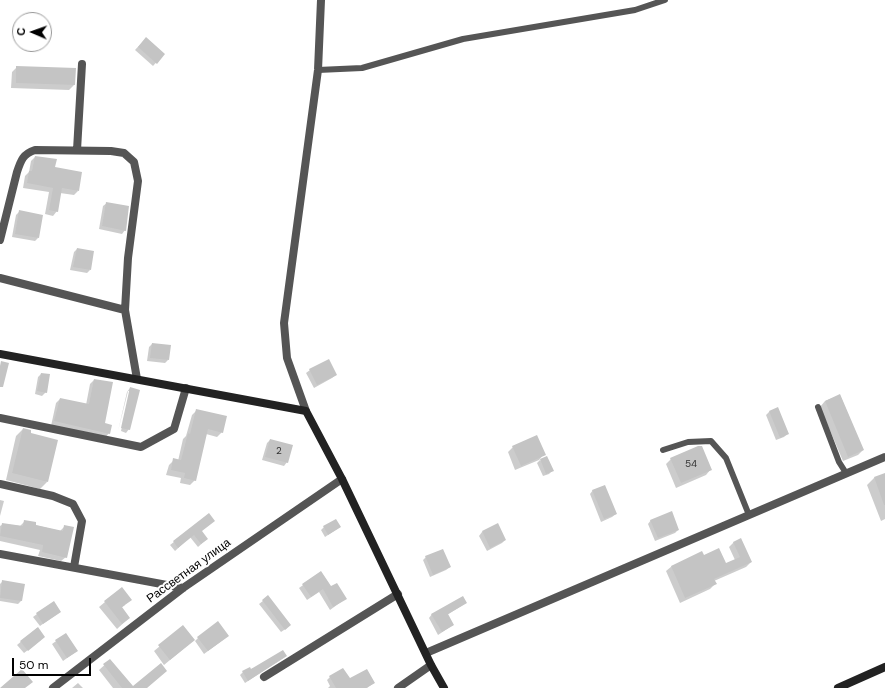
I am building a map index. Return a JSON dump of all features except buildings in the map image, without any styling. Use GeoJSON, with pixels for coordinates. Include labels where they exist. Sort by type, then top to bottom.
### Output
{"type":"FeatureCollection","features":[{"type":"Feature","properties":{"kind":"street"},"geometry":{"type":"LineString","coordinates":[[321,0],[318,70],[284,323],[287,358],[306,411],[342,479],[444,688]]}},
{"type":"Feature","properties":{"kind":"street"},"geometry":{"type":"LineString","coordinates":[[78,150],[82,64]]}},
{"type":"Feature","properties":{"kind":"street"},"geometry":{"type":"LineString","coordinates":[[0,240],[17,172],[21,161],[27,153],[35,150],[111,151],[124,153],[134,162],[138,181],[128,258],[126,310],[137,380]]}},
{"type":"Feature","properties":{"kind":"street"},"geometry":{"type":"LineString","coordinates":[[0,278],[126,310]]}},
{"type":"Feature","properties":{"kind":"street"},"geometry":{"type":"LineString","coordinates":[[0,354],[306,411]]}},
{"type":"Feature","properties":{"kind":"street"},"geometry":{"type":"LineString","coordinates":[[0,418],[141,447],[174,429],[186,388]]}},
{"type":"Feature","properties":{"kind":"street"},"geometry":{"type":"LineString","coordinates":[[426,653],[885,457]]}},
{"type":"Feature","properties":{"kind":"street","name":"Рассветная улица"},"geometry":{"type":"LineString","coordinates":[[54,688],[183,588],[342,479]]}},
{"type":"Feature","properties":{"kind":"street"},"geometry":{"type":"LineString","coordinates":[[0,484],[53,496],[73,504],[82,521],[74,567]]}},
{"type":"Feature","properties":{"kind":"street"},"geometry":{"type":"LineString","coordinates":[[0,554],[183,588]]}},
{"type":"Feature","properties":{"kind":"street"},"geometry":{"type":"LineString","coordinates":[[264,677],[398,594]]}},
{"type":"Feature","properties":{"kind":"street"},"geometry":{"type":"LineString","coordinates":[[398,688],[432,665]]}},
{"type":"Feature","properties":{"kind":"street"},"geometry":{"type":"LineString","coordinates":[[838,688],[885,667]]}},
{"type":"Feature","properties":{"kind":"lane"},"geometry":{"type":"LineString","coordinates":[[318,70],[362,68],[464,39],[635,10],[665,0]]}},
{"type":"Feature","properties":{"kind":"lane"},"geometry":{"type":"LineString","coordinates":[[818,407],[839,462],[846,474]]}},
{"type":"Feature","properties":{"kind":"lane"},"geometry":{"type":"LineString","coordinates":[[663,450],[688,442],[711,441],[726,458],[749,515]]}}]}
